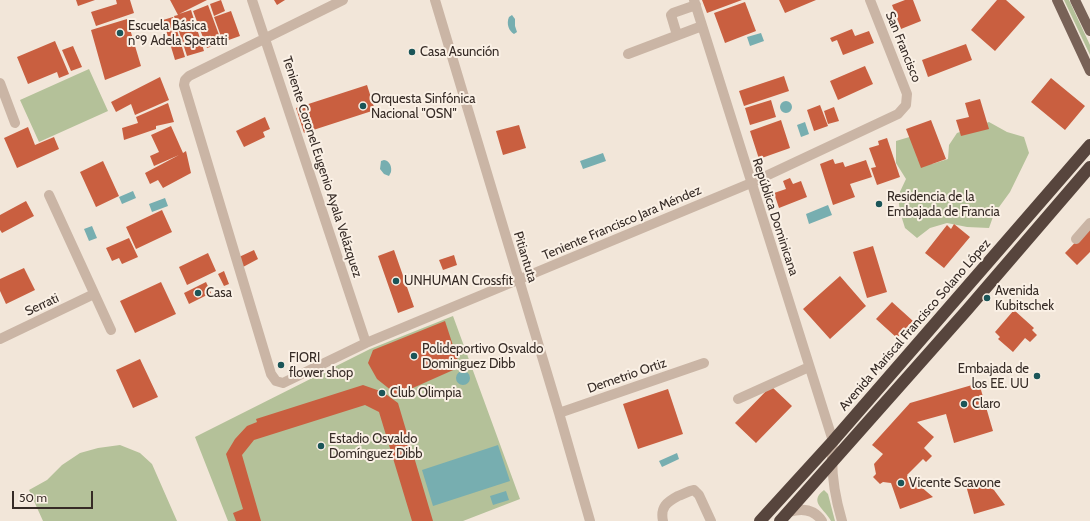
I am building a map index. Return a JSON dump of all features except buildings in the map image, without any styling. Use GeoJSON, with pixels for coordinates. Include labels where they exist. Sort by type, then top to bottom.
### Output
{"type":"FeatureCollection","features":[{"type":"Feature","properties":{"kind":"highway","name":"Avenida Mariscal Francisco Solano López"},"geometry":{"type":"LineString","coordinates":[[760,521],[833,441],[1090,145]]}},
{"type":"Feature","properties":{"kind":"highway"},"geometry":{"type":"LineString","coordinates":[[780,521],[1090,167]]}},
{"type":"Feature","properties":{"kind":"main road"},"geometry":{"type":"LineString","coordinates":[[1057,0],[1090,71]]}},
{"type":"Feature","properties":{"kind":"main road"},"geometry":{"type":"LineString","coordinates":[[1075,0],[1090,31]]}},
{"type":"Feature","properties":{"kind":"street","name":"Teniente Coronel Eugenio Ayala Velázquez"},"geometry":{"type":"LineString","coordinates":[[252,0],[366,343]]}},
{"type":"Feature","properties":{"kind":"street"},"geometry":{"type":"LineString","coordinates":[[265,38],[342,0]]}},
{"type":"Feature","properties":{"kind":"street","name":"Pitiantuta"},"geometry":{"type":"LineString","coordinates":[[435,0],[590,521]]}},
{"type":"Feature","properties":{"kind":"street","name":"San Francisco"},"geometry":{"type":"LineString","coordinates":[[870,0],[907,94],[906,105]]}},
{"type":"Feature","properties":{"kind":"street"},"geometry":{"type":"LineString","coordinates":[[676,35],[671,15],[695,2]]}},
{"type":"Feature","properties":{"kind":"street","name":"República Dominicana"},"geometry":{"type":"LineString","coordinates":[[695,2],[833,441]]}},
{"type":"Feature","properties":{"kind":"street"},"geometry":{"type":"LineString","coordinates":[[628,54],[702,26]]}},
{"type":"Feature","properties":{"kind":"street","name":"Teniente Francisco Jara Méndez"},"geometry":{"type":"LineString","coordinates":[[265,38],[189,76],[185,80],[184,85],[271,374],[276,380],[282,383],[366,343],[751,183],[898,114],[906,105]]}},
{"type":"Feature","properties":{"kind":"street"},"geometry":{"type":"LineString","coordinates":[[0,83],[15,123]]}},
{"type":"Feature","properties":{"kind":"street"},"geometry":{"type":"LineString","coordinates":[[49,195],[111,330]]}},
{"type":"Feature","properties":{"kind":"street"},"geometry":{"type":"LineString","coordinates":[[1076,239],[1090,223]]}},
{"type":"Feature","properties":{"kind":"street","name":"Serrati"},"geometry":{"type":"LineString","coordinates":[[0,339],[94,294]]}},
{"type":"Feature","properties":{"kind":"street","name":"Demetrio Ortiz"},"geometry":{"type":"LineString","coordinates":[[559,413],[704,363]]}},
{"type":"Feature","properties":{"kind":"street"},"geometry":{"type":"LineString","coordinates":[[738,399],[810,367]]}},
{"type":"Feature","properties":{"kind":"street"},"geometry":{"type":"LineString","coordinates":[[833,441],[831,464],[833,484],[842,521]]}},
{"type":"Feature","properties":{"kind":"street"},"geometry":{"type":"LineString","coordinates":[[662,521],[663,506],[669,501],[694,490],[699,495],[711,521]]}},
{"type":"Feature","properties":{"kind":"street"},"geometry":{"type":"LineString","coordinates":[[789,512],[799,509],[808,510],[818,516],[822,521]]}},
{"type":"Feature","properties":{"kind":"green space"},"geometry":{"type":"Polygon","coordinates":[[[1064,0],[1069,0],[1090,45],[1090,55],[1064,0]]]}},
{"type":"Feature","properties":{"kind":"green space"},"geometry":{"type":"Polygon","coordinates":[[[89,69],[108,111],[39,142],[20,100],[89,69]]]}},
{"type":"Feature","properties":{"kind":"green space"},"geometry":{"type":"Polygon","coordinates":[[[989,122],[1007,132],[1024,137],[1029,153],[1010,192],[994,214],[989,228],[967,227],[947,223],[930,228],[917,238],[905,228],[900,212],[898,196],[906,179],[896,163],[896,141],[916,135],[917,158],[932,164],[948,159],[949,145],[957,133],[989,122]]]}},
{"type":"Feature","properties":{"kind":"green space","name":"Club Olimpia"},"geometry":{"type":"Polygon","coordinates":[[[453,316],[520,499],[463,521],[228,521],[195,437],[370,349],[453,316]]]}},
{"type":"Feature","properties":{"kind":"green space"},"geometry":{"type":"Polygon","coordinates":[[[120,445],[140,453],[152,464],[177,521],[43,521],[29,490],[47,480],[62,465],[80,453],[98,448],[120,445]]]}},
{"type":"Feature","properties":{"kind":"green space"},"geometry":{"type":"Polygon","coordinates":[[[824,490],[828,494],[835,521],[831,521],[819,506],[819,494],[824,490]]]}},
{"type":"Feature","properties":{"kind":"water"},"geometry":{"type":"Polygon","coordinates":[[[512,15],[515,19],[517,32],[514,34],[509,29],[508,25],[509,17],[512,15]]]}},
{"type":"Feature","properties":{"kind":"water"},"geometry":{"type":"Polygon","coordinates":[[[761,33],[764,41],[750,46],[747,37],[761,33]]]}},
{"type":"Feature","properties":{"kind":"water"},"geometry":{"type":"Polygon","coordinates":[[[784,101],[788,101],[792,107],[788,113],[784,113],[780,109],[780,105],[784,101]]]}},
{"type":"Feature","properties":{"kind":"water"},"geometry":{"type":"Polygon","coordinates":[[[805,122],[809,134],[801,137],[797,125],[805,122]]]}},
{"type":"Feature","properties":{"kind":"water"},"geometry":{"type":"Polygon","coordinates":[[[603,153],[606,161],[583,169],[580,161],[603,153]]]}},
{"type":"Feature","properties":{"kind":"water"},"geometry":{"type":"Polygon","coordinates":[[[384,160],[391,166],[389,176],[384,174],[380,169],[381,161],[384,160]]]}},
{"type":"Feature","properties":{"kind":"water"},"geometry":{"type":"Polygon","coordinates":[[[133,191],[136,198],[122,204],[119,197],[133,191]]]}},
{"type":"Feature","properties":{"kind":"water"},"geometry":{"type":"Polygon","coordinates":[[[165,198],[168,206],[152,212],[149,204],[165,198]]]}},
{"type":"Feature","properties":{"kind":"water"},"geometry":{"type":"Polygon","coordinates":[[[828,205],[832,215],[809,224],[806,214],[828,205]]]}},
{"type":"Feature","properties":{"kind":"water"},"geometry":{"type":"Polygon","coordinates":[[[92,226],[97,238],[89,241],[84,229],[92,226]]]}},
{"type":"Feature","properties":{"kind":"water"},"geometry":{"type":"Polygon","coordinates":[[[460,371],[466,371],[470,375],[470,381],[466,385],[460,385],[456,381],[456,375],[460,371]]]}},
{"type":"Feature","properties":{"kind":"water"},"geometry":{"type":"Polygon","coordinates":[[[498,445],[510,481],[433,506],[422,470],[498,445]]]}},
{"type":"Feature","properties":{"kind":"water"},"geometry":{"type":"Polygon","coordinates":[[[677,453],[679,459],[662,467],[659,461],[677,453]]]}},
{"type":"Feature","properties":{"kind":"water"},"geometry":{"type":"Polygon","coordinates":[[[506,491],[509,500],[493,505],[490,496],[506,491]]]}},
{"type":"Feature","properties":{"kind":"place","name":"Escuela Básica nº9 Adela Speratti"},"geometry":{"type":"Point","coordinates":[120,33]}},
{"type":"Feature","properties":{"kind":"place","name":"Casa Asunción"},"geometry":{"type":"Point","coordinates":[412,52]}},
{"type":"Feature","properties":{"kind":"place","name":"Orquesta Sinfónica Nacional \"OSN\""},"geometry":{"type":"Point","coordinates":[363,106]}},
{"type":"Feature","properties":{"kind":"place","name":"Residencia de la Embajada de Francia"},"geometry":{"type":"Point","coordinates":[879,204]}},
{"type":"Feature","properties":{"kind":"place","name":"UNHUMAN Crossfit"},"geometry":{"type":"Point","coordinates":[396,281]}},
{"type":"Feature","properties":{"kind":"place","name":"Casa"},"geometry":{"type":"Point","coordinates":[198,293]}},
{"type":"Feature","properties":{"kind":"place","name":"Avenida Kubitschek"},"geometry":{"type":"Point","coordinates":[987,298]}},
{"type":"Feature","properties":{"kind":"place","name":"Polideportivo Osvaldo Dominguez Dibb"},"geometry":{"type":"Point","coordinates":[414,356]}},
{"type":"Feature","properties":{"kind":"place","name":"FIORI flower shop"},"geometry":{"type":"Point","coordinates":[281,365]}},
{"type":"Feature","properties":{"kind":"place","name":"Embajada de los EE. UU"},"geometry":{"type":"Point","coordinates":[1037,376]}},
{"type":"Feature","properties":{"kind":"place","name":"Club Olimpia"},"geometry":{"type":"Point","coordinates":[382,393]}},
{"type":"Feature","properties":{"kind":"place","name":"Claro"},"geometry":{"type":"Point","coordinates":[964,404]}},
{"type":"Feature","properties":{"kind":"place","name":"Estadio Osvaldo Domínguez Dibb"},"geometry":{"type":"Point","coordinates":[321,446]}},
{"type":"Feature","properties":{"kind":"place","name":"Vicente Scavone"},"geometry":{"type":"Point","coordinates":[901,483]}}]}
